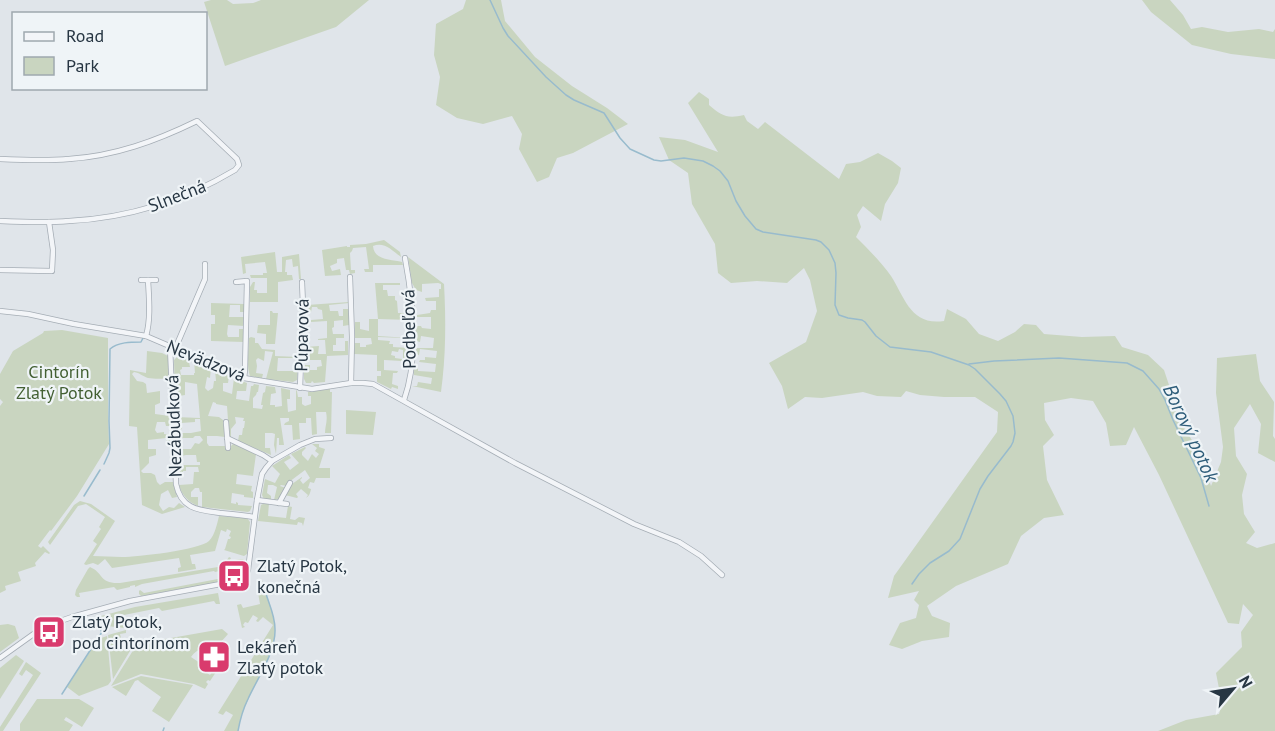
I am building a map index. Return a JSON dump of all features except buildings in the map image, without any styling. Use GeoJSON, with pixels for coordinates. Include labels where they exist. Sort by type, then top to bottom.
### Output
{"type":"FeatureCollection","features":[{"type":"Feature","properties":{"kind":"street","name":"Slnečná"},"geometry":{"type":"LineString","coordinates":[[0,159],[60,160],[109,154],[154,141],[197,121],[239,162],[238,168],[198,190],[145,208],[101,218],[49,222],[0,221]]}},
{"type":"Feature","properties":{"kind":"street"},"geometry":{"type":"LineString","coordinates":[[0,270],[52,271],[53,250],[49,222]]}},
{"type":"Feature","properties":{"kind":"street","name":"Podbeľová"},"geometry":{"type":"LineString","coordinates":[[405,258],[413,332],[406,401]]}},
{"type":"Feature","properties":{"kind":"street","name":"Nezábudková"},"geometry":{"type":"LineString","coordinates":[[205,264],[205,279],[173,348],[176,484],[178,493],[186,503],[198,510],[254,517]]}},
{"type":"Feature","properties":{"kind":"street"},"geometry":{"type":"LineString","coordinates":[[350,277],[351,383]]}},
{"type":"Feature","properties":{"kind":"street"},"geometry":{"type":"LineString","coordinates":[[141,280],[156,280]]}},
{"type":"Feature","properties":{"kind":"street"},"geometry":{"type":"LineString","coordinates":[[146,336],[149,315],[148,280]]}},
{"type":"Feature","properties":{"kind":"street"},"geometry":{"type":"LineString","coordinates":[[236,282],[247,281],[244,378]]}},
{"type":"Feature","properties":{"kind":"street","name":"Púpavová"},"geometry":{"type":"LineString","coordinates":[[300,388],[302,282]]}},
{"type":"Feature","properties":{"kind":"street","name":"Nevädzová"},"geometry":{"type":"LineString","coordinates":[[0,310],[146,336],[244,378],[312,389],[363,382],[373,384],[516,463],[634,524],[679,542],[701,556],[722,575]]}},
{"type":"Feature","properties":{"kind":"street"},"geometry":{"type":"LineString","coordinates":[[226,422],[228,448]]}},
{"type":"Feature","properties":{"kind":"street"},"geometry":{"type":"LineString","coordinates":[[0,658],[42,629],[72,617],[130,601],[237,582],[248,570],[262,474],[272,461],[308,441],[322,437],[331,438]]}},
{"type":"Feature","properties":{"kind":"street"},"geometry":{"type":"LineString","coordinates":[[227,438],[272,461]]}},
{"type":"Feature","properties":{"kind":"street"},"geometry":{"type":"LineString","coordinates":[[279,503],[290,483]]}},
{"type":"Feature","properties":{"kind":"street"},"geometry":{"type":"LineString","coordinates":[[257,500],[287,504]]}},
{"type":"Feature","properties":{"kind":"green space"},"geometry":{"type":"Polygon","coordinates":[[[227,0],[233,4],[253,3],[261,0],[369,0],[336,27],[225,66],[204,2],[227,0]]]}},
{"type":"Feature","properties":{"kind":"green space"},"geometry":{"type":"Polygon","coordinates":[[[466,0],[501,0],[505,21],[535,57],[572,86],[628,124],[573,153],[557,158],[549,177],[537,182],[519,149],[522,134],[512,116],[483,124],[457,118],[436,105],[440,77],[434,55],[436,24],[463,9],[466,0]]]}},
{"type":"Feature","properties":{"kind":"green space"},"geometry":{"type":"Polygon","coordinates":[[[1142,0],[1170,0],[1191,29],[1202,27],[1228,32],[1259,29],[1273,32],[1275,29],[1275,59],[1231,54],[1192,45],[1151,12],[1142,0]]]}},
{"type":"Feature","properties":{"kind":"green space"},"geometry":{"type":"Polygon","coordinates":[[[699,92],[709,99],[709,105],[721,114],[733,117],[744,115],[747,121],[758,129],[765,122],[839,179],[846,164],[860,162],[878,153],[901,168],[898,183],[885,204],[881,221],[863,206],[857,215],[861,227],[856,237],[891,276],[910,309],[916,315],[933,321],[944,321],[947,309],[966,319],[979,334],[998,341],[1024,324],[1036,325],[1044,334],[1082,337],[1115,336],[1122,347],[1148,355],[1164,370],[1182,424],[1201,455],[1211,486],[1221,462],[1223,447],[1216,393],[1217,358],[1256,354],[1260,381],[1274,402],[1275,462],[1258,453],[1261,424],[1250,404],[1234,428],[1236,456],[1247,474],[1242,495],[1244,514],[1255,532],[1246,543],[1257,548],[1275,543],[1275,731],[1158,731],[1186,720],[1219,714],[1222,704],[1216,673],[1242,647],[1241,632],[1253,615],[1243,604],[1239,624],[1228,623],[1134,427],[1126,445],[1110,446],[1106,423],[1093,401],[1071,398],[1044,403],[1045,420],[1054,435],[1043,446],[1047,480],[1064,515],[1044,518],[1021,536],[1008,564],[956,586],[927,606],[932,616],[950,623],[949,637],[922,641],[902,649],[889,645],[900,623],[916,618],[919,605],[914,600],[919,591],[888,598],[894,576],[997,432],[998,412],[975,397],[920,395],[906,391],[901,397],[877,396],[863,392],[822,398],[805,397],[788,409],[782,386],[769,363],[806,342],[817,311],[810,280],[804,268],[787,283],[757,281],[731,283],[718,273],[715,244],[692,204],[688,173],[669,160],[659,137],[685,140],[718,152],[688,103],[699,92]]]}},
{"type":"Feature","properties":{"kind":"green space"},"geometry":{"type":"Polygon","coordinates":[[[384,240],[400,252],[401,257],[388,247],[381,245],[373,246],[374,251],[380,257],[402,262],[403,265],[373,265],[373,272],[365,272],[364,269],[369,269],[366,247],[353,248],[350,253],[351,270],[355,270],[355,273],[350,274],[349,270],[346,270],[344,258],[337,259],[337,263],[330,266],[332,271],[340,269],[341,275],[325,276],[322,250],[384,240]]]}},
{"type":"Feature","properties":{"kind":"green space"},"geometry":{"type":"Polygon","coordinates":[[[275,252],[277,272],[282,272],[282,257],[299,254],[301,279],[299,279],[298,266],[293,267],[292,259],[286,260],[285,272],[287,275],[292,275],[293,280],[278,282],[278,302],[250,302],[250,287],[253,282],[255,282],[254,290],[257,290],[257,293],[267,293],[267,278],[251,278],[250,275],[267,273],[265,262],[245,264],[246,273],[243,274],[241,257],[275,252]]]}},
{"type":"Feature","properties":{"kind":"green space"},"geometry":{"type":"Polygon","coordinates":[[[408,257],[444,284],[445,338],[441,392],[412,386],[417,386],[418,382],[431,384],[432,378],[414,375],[414,367],[418,367],[418,371],[435,372],[436,364],[419,362],[425,360],[425,357],[436,358],[437,351],[420,349],[419,355],[415,354],[415,348],[433,348],[434,338],[421,336],[420,342],[416,341],[416,326],[431,329],[431,317],[417,317],[417,315],[436,310],[436,301],[426,301],[425,298],[439,297],[441,284],[422,284],[422,292],[416,290],[412,283],[408,257]]]}},
{"type":"Feature","properties":{"kind":"green space"},"geometry":{"type":"Polygon","coordinates":[[[375,283],[400,283],[400,285],[383,285],[383,290],[387,290],[388,296],[395,296],[398,313],[404,313],[404,306],[408,306],[409,320],[378,319],[375,283]]]}},
{"type":"Feature","properties":{"kind":"green space"},"geometry":{"type":"Polygon","coordinates":[[[349,302],[329,305],[330,311],[338,311],[339,316],[343,316],[343,309],[349,309],[349,325],[343,326],[343,320],[334,321],[332,328],[333,334],[344,334],[344,338],[336,338],[333,351],[345,351],[345,341],[348,341],[348,355],[327,356],[325,382],[306,383],[304,365],[310,365],[310,370],[317,370],[317,367],[322,366],[321,360],[304,360],[305,347],[319,346],[318,354],[326,354],[325,340],[318,339],[327,338],[327,321],[311,322],[311,320],[323,319],[322,310],[312,307],[311,312],[306,313],[307,305],[349,302]]]}},
{"type":"Feature","properties":{"kind":"green space"},"geometry":{"type":"Polygon","coordinates":[[[211,303],[244,304],[244,312],[240,312],[240,305],[230,305],[229,317],[244,317],[244,326],[228,325],[227,334],[228,337],[239,337],[239,329],[244,329],[244,342],[211,341],[211,324],[215,324],[215,315],[211,315],[211,303]]]}},
{"type":"Feature","properties":{"kind":"green space"},"geometry":{"type":"Polygon","coordinates":[[[270,311],[278,313],[275,344],[266,344],[266,334],[257,333],[258,325],[270,325],[270,311]]]}},
{"type":"Feature","properties":{"kind":"green space"},"geometry":{"type":"Polygon","coordinates":[[[369,319],[378,319],[378,336],[410,338],[409,342],[404,342],[404,338],[378,337],[378,340],[390,341],[389,344],[393,344],[393,347],[409,348],[408,359],[403,359],[403,350],[399,349],[398,352],[392,351],[391,355],[402,361],[384,360],[384,370],[398,371],[393,373],[392,384],[398,386],[398,389],[392,387],[391,389],[377,382],[377,376],[381,376],[381,371],[377,371],[377,355],[354,354],[355,343],[360,343],[360,347],[372,344],[371,338],[355,338],[355,322],[360,322],[360,329],[369,331],[369,319]]]}},
{"type":"Feature","properties":{"kind":"green space","name":"Cintorín Zlatý Potok"},"geometry":{"type":"Polygon","coordinates":[[[62,330],[108,338],[109,444],[77,496],[38,546],[41,548],[43,546],[50,553],[45,552],[35,563],[36,566],[18,572],[21,581],[5,586],[6,590],[0,593],[0,406],[3,402],[0,399],[0,374],[13,351],[44,331],[62,330]]]}},
{"type":"Feature","properties":{"kind":"green space"},"geometry":{"type":"Polygon","coordinates":[[[249,338],[255,338],[255,343],[258,343],[262,349],[275,350],[275,356],[298,357],[278,358],[277,371],[293,371],[294,365],[298,365],[297,380],[293,382],[266,379],[273,352],[265,351],[264,361],[258,358],[256,360],[256,373],[263,374],[262,378],[250,376],[248,357],[249,338]]]}},
{"type":"Feature","properties":{"kind":"green space"},"geometry":{"type":"Polygon","coordinates":[[[147,351],[168,356],[169,378],[150,378],[136,372],[132,374],[137,381],[146,384],[147,393],[160,391],[160,403],[155,405],[155,414],[170,416],[171,426],[166,426],[165,422],[157,422],[155,430],[157,433],[164,432],[164,434],[171,435],[171,443],[167,446],[166,438],[148,440],[148,449],[156,449],[156,455],[149,457],[149,463],[141,471],[155,475],[160,485],[173,482],[177,497],[172,498],[168,490],[161,494],[159,505],[163,511],[169,507],[174,508],[179,503],[185,507],[162,514],[142,505],[137,427],[129,426],[130,370],[146,373],[147,351]]]}},
{"type":"Feature","properties":{"kind":"green space"},"geometry":{"type":"Polygon","coordinates":[[[179,355],[188,358],[190,367],[182,367],[181,375],[194,375],[194,361],[211,368],[210,378],[207,377],[205,388],[208,391],[213,388],[214,381],[216,381],[215,370],[229,376],[228,383],[223,383],[223,391],[232,394],[234,378],[247,383],[246,391],[237,391],[236,399],[249,401],[251,386],[259,385],[258,392],[253,398],[253,408],[262,409],[266,386],[275,387],[276,393],[271,394],[270,405],[275,405],[275,407],[282,406],[281,388],[290,390],[290,399],[287,399],[288,412],[296,410],[296,390],[305,406],[311,404],[311,396],[308,396],[308,392],[330,389],[332,392],[331,433],[325,433],[326,412],[316,412],[317,434],[312,435],[311,418],[306,418],[306,423],[299,423],[300,439],[293,440],[292,425],[284,425],[289,418],[280,418],[284,445],[279,445],[279,438],[277,438],[276,454],[275,434],[265,433],[265,448],[270,448],[271,455],[238,441],[244,428],[244,418],[235,417],[236,423],[231,429],[231,438],[227,406],[213,402],[208,416],[219,417],[223,420],[225,437],[207,436],[209,446],[229,448],[233,444],[256,454],[253,476],[237,474],[236,484],[252,486],[253,498],[232,493],[231,503],[252,506],[248,512],[202,507],[202,492],[199,488],[195,488],[191,492],[191,497],[198,497],[198,506],[188,500],[180,489],[179,485],[193,484],[194,472],[199,472],[198,467],[186,467],[183,477],[179,477],[179,465],[200,465],[200,462],[197,462],[196,455],[178,457],[178,446],[182,449],[191,449],[195,443],[199,444],[203,440],[200,436],[177,438],[177,433],[201,431],[200,419],[195,419],[195,422],[181,423],[182,429],[177,430],[176,417],[200,418],[197,384],[185,382],[185,395],[175,394],[174,360],[179,355]]]}},
{"type":"Feature","properties":{"kind":"green space"},"geometry":{"type":"Polygon","coordinates":[[[346,410],[376,412],[373,435],[346,434],[346,410]]]}},
{"type":"Feature","properties":{"kind":"green space"},"geometry":{"type":"Polygon","coordinates":[[[312,444],[319,444],[319,447],[325,449],[319,468],[330,468],[330,478],[316,478],[314,483],[310,482],[308,488],[311,489],[309,495],[306,498],[308,495],[301,489],[296,494],[297,498],[285,495],[292,484],[302,477],[300,480],[303,484],[310,478],[305,470],[287,486],[280,486],[286,488],[276,500],[274,500],[277,487],[268,485],[267,493],[271,496],[271,500],[264,499],[262,495],[265,479],[275,483],[280,474],[272,466],[289,455],[291,458],[284,462],[290,470],[299,463],[291,454],[305,447],[302,455],[308,461],[312,454],[316,458],[319,454],[315,451],[317,448],[312,444]]]}},
{"type":"Feature","properties":{"kind":"green space"},"geometry":{"type":"Polygon","coordinates":[[[80,501],[91,504],[115,521],[93,556],[141,556],[203,544],[213,536],[219,516],[247,518],[250,522],[247,554],[244,556],[224,550],[231,537],[229,536],[231,531],[227,529],[226,532],[221,530],[215,551],[190,555],[196,569],[178,572],[178,568],[181,567],[179,558],[112,568],[105,559],[98,565],[93,563],[86,565],[84,564],[97,544],[93,541],[105,517],[86,504],[78,506],[50,545],[48,542],[74,505],[80,501]]]}},
{"type":"Feature","properties":{"kind":"green space"},"geometry":{"type":"Polygon","coordinates":[[[269,503],[268,516],[286,518],[288,506],[292,507],[290,519],[305,518],[303,526],[298,522],[297,525],[258,521],[261,505],[269,503]]]}},
{"type":"Feature","properties":{"kind":"green space"},"geometry":{"type":"Polygon","coordinates":[[[229,557],[231,558],[225,567],[215,572],[117,590],[114,587],[79,593],[80,597],[75,595],[90,567],[108,582],[120,583],[218,567],[229,557]]]}},
{"type":"Feature","properties":{"kind":"green space"},"geometry":{"type":"Polygon","coordinates":[[[243,559],[246,563],[244,573],[238,578],[236,575],[225,581],[141,596],[139,594],[140,590],[144,593],[223,578],[222,575],[229,568],[232,570],[234,567],[231,565],[235,560],[243,559]]]}},
{"type":"Feature","properties":{"kind":"green space"},"geometry":{"type":"Polygon","coordinates":[[[262,580],[275,623],[272,648],[245,708],[238,731],[224,731],[233,715],[226,711],[223,715],[218,713],[273,625],[263,617],[258,622],[256,621],[258,618],[253,615],[242,628],[237,605],[241,604],[243,608],[260,604],[256,581],[262,580]]]}},
{"type":"Feature","properties":{"kind":"green space"},"geometry":{"type":"Polygon","coordinates":[[[218,593],[220,604],[214,601],[162,611],[159,608],[124,615],[125,628],[107,626],[101,616],[135,607],[218,593]]]}},
{"type":"Feature","properties":{"kind":"green space"},"geometry":{"type":"Polygon","coordinates":[[[0,625],[15,626],[19,638],[0,652],[0,625]]]}},
{"type":"Feature","properties":{"kind":"green space"},"geometry":{"type":"Polygon","coordinates":[[[222,629],[228,634],[222,641],[199,650],[191,657],[200,663],[198,667],[210,675],[220,661],[222,663],[210,681],[206,682],[208,684],[205,689],[194,684],[141,674],[111,686],[137,644],[222,629]]]}},
{"type":"Feature","properties":{"kind":"green space"},"geometry":{"type":"Polygon","coordinates":[[[126,630],[126,633],[120,634],[122,642],[128,641],[130,651],[113,679],[108,635],[126,630]]]}},
{"type":"Feature","properties":{"kind":"green space"},"geometry":{"type":"Polygon","coordinates":[[[107,636],[111,681],[108,685],[79,696],[67,687],[98,639],[107,636]]]}},
{"type":"Feature","properties":{"kind":"green space"},"geometry":{"type":"Polygon","coordinates":[[[16,655],[24,661],[0,699],[0,668],[16,655]]]}},
{"type":"Feature","properties":{"kind":"green space"},"geometry":{"type":"Polygon","coordinates":[[[26,662],[41,673],[3,731],[0,731],[0,727],[33,675],[26,670],[22,676],[19,674],[26,662]]]}},
{"type":"Feature","properties":{"kind":"green space"},"geometry":{"type":"Polygon","coordinates":[[[141,676],[193,685],[169,722],[152,711],[161,697],[138,680],[126,696],[112,687],[141,676]]]}},
{"type":"Feature","properties":{"kind":"green space"},"geometry":{"type":"Polygon","coordinates":[[[37,699],[79,699],[94,708],[82,727],[66,717],[64,720],[73,725],[69,731],[20,731],[20,724],[37,699]]]}},
{"type":"Feature","properties":{"kind":"waterway","name":"Borový potok"},"geometry":{"type":"LineString","coordinates":[[490,0],[508,36],[546,77],[574,100],[604,113],[630,149],[654,160],[684,158],[703,161],[720,171],[728,181],[736,201],[756,229],[821,242],[829,250],[835,263],[835,305],[839,315],[862,320],[890,347],[931,352],[969,365],[1006,401],[1013,416],[1015,433],[1011,446],[980,489],[960,539],[949,551],[930,563],[912,584]]}},
{"type":"Feature","properties":{"kind":"waterway"},"geometry":{"type":"LineString","coordinates":[[104,464],[110,448],[110,349],[129,342],[141,342],[143,338]]}},
{"type":"Feature","properties":{"kind":"waterway","name":"Borový potok"},"geometry":{"type":"LineString","coordinates":[[969,364],[1059,358],[1127,363],[1143,371],[1159,389],[1165,400],[1201,478],[1209,506]]}},
{"type":"Feature","properties":{"kind":"waterway"},"geometry":{"type":"LineString","coordinates":[[84,496],[100,470]]}},
{"type":"Feature","properties":{"kind":"waterway"},"geometry":{"type":"LineString","coordinates":[[238,731],[245,707],[269,656],[274,638],[274,617],[263,583]]}},
{"type":"Feature","properties":{"kind":"waterway"},"geometry":{"type":"LineString","coordinates":[[62,694],[102,632],[100,629]]}},
{"type":"Feature","properties":{"kind":"place","name":"Zlatý Potok, konečná"},"geometry":{"type":"Point","coordinates":[234,576]}},
{"type":"Feature","properties":{"kind":"place","name":"Zlatý Potok, pod cintorínom"},"geometry":{"type":"Point","coordinates":[49,632]}},
{"type":"Feature","properties":{"kind":"place","name":"Lekáreň Zlatý potok"},"geometry":{"type":"Point","coordinates":[214,657]}}]}
